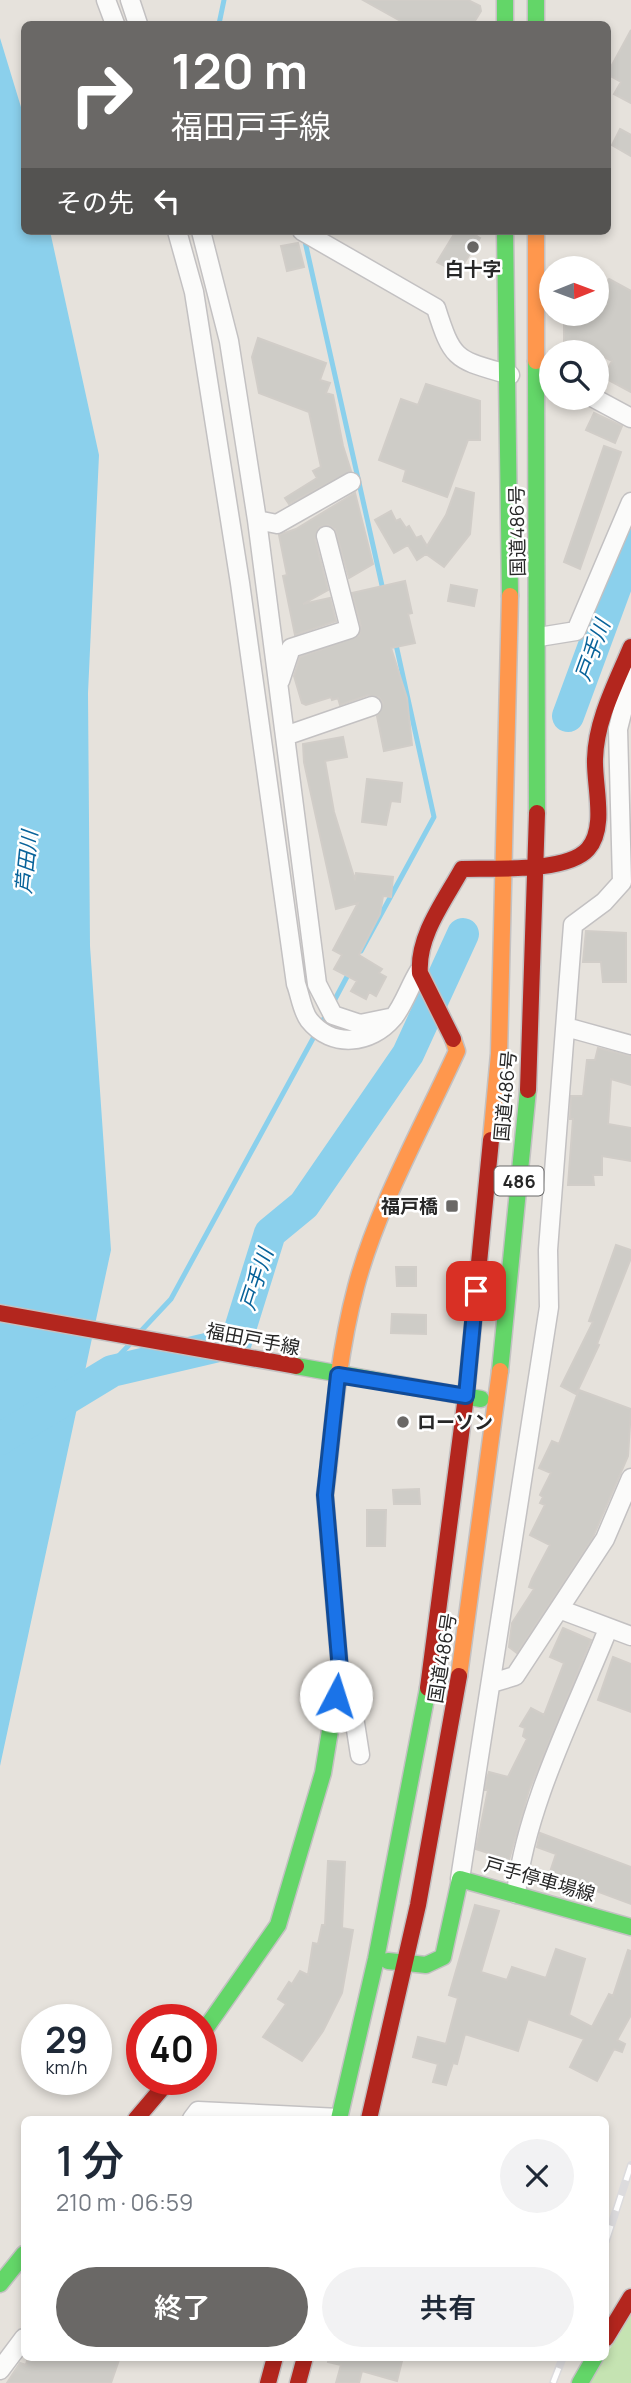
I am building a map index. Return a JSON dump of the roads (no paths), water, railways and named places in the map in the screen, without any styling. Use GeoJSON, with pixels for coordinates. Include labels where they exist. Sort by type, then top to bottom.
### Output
{"type":"FeatureCollection","features":[{"type":"Feature","properties":{"kind":"main road"},"geometry":{"type":"LineString","coordinates":[[505,0],[505,21]]}},
{"type":"Feature","properties":{"kind":"main road"},"geometry":{"type":"LineString","coordinates":[[536,0],[536,21]]}},
{"type":"Feature","properties":{"kind":"main road","name":"国道486号"},"geometry":{"type":"LineString","coordinates":[[339,2116],[376,1959],[430,1676],[466,1396],[499,1054],[510,634],[505,235]]}},
{"type":"Feature","properties":{"kind":"main road","name":"国道486号"},"geometry":{"type":"LineString","coordinates":[[536,235],[542,340]]}},
{"type":"Feature","properties":{"kind":"main road","name":"国道486号"},"geometry":{"type":"LineString","coordinates":[[370,2116],[408,1965],[461,1678],[499,1403],[530,1055],[543,410]]}},
{"type":"Feature","properties":{"kind":"main road"},"geometry":{"type":"LineString","coordinates":[[217,2012],[278,1924],[323,1773],[340,1670],[325,1495],[338,1375],[356,1286],[377,1227],[457,1051],[451,1030],[419,971],[423,943],[462,869],[555,863],[582,855],[597,836],[595,756],[609,703],[631,647]]}},
{"type":"Feature","properties":{"kind":"main road","name":"福田戸手線"},"geometry":{"type":"LineString","coordinates":[[0,1312],[499,1403]]}},
{"type":"Feature","properties":{"kind":"main road","name":"戸手停車場線"},"geometry":{"type":"LineString","coordinates":[[376,1959],[408,1965],[426,1965],[443,1957],[460,1879],[631,1927]]}},
{"type":"Feature","properties":{"kind":"main road"},"geometry":{"type":"LineString","coordinates":[[139,2116],[156,2095]]}},
{"type":"Feature","properties":{"kind":"main road"},"geometry":{"type":"LineString","coordinates":[[0,2284],[21,2258]]}},
{"type":"Feature","properties":{"kind":"main road"},"geometry":{"type":"LineString","coordinates":[[609,2333],[631,2297]]}},
{"type":"Feature","properties":{"kind":"main road"},"geometry":{"type":"LineString","coordinates":[[268,2383],[274,2361]]}},
{"type":"Feature","properties":{"kind":"main road"},"geometry":{"type":"LineString","coordinates":[[298,2383],[304,2361]]}},
{"type":"Feature","properties":{"kind":"main road"},"geometry":{"type":"LineString","coordinates":[[580,2383],[593,2361]]}},
{"type":"Feature","properties":{"kind":"street"},"geometry":{"type":"LineString","coordinates":[[106,0],[114,21]]}},
{"type":"Feature","properties":{"kind":"street"},"geometry":{"type":"LineString","coordinates":[[130,0],[137,21]]}},
{"type":"Feature","properties":{"kind":"street"},"geometry":{"type":"LineString","coordinates":[[178,235],[194,292],[240,583],[296,984],[309,1019],[329,1035],[355,1041],[372,1037],[394,1017],[419,971]]}},
{"type":"Feature","properties":{"kind":"street"},"geometry":{"type":"LineString","coordinates":[[202,235],[229,341],[257,520],[317,984],[333,1015],[360,1024],[394,1017]]}},
{"type":"Feature","properties":{"kind":"street"},"geometry":{"type":"LineString","coordinates":[[309,235],[436,308],[449,347],[469,363],[539,382]]}},
{"type":"Feature","properties":{"kind":"street"},"geometry":{"type":"LineString","coordinates":[[609,406],[631,418]]}},
{"type":"Feature","properties":{"kind":"street"},"geometry":{"type":"LineString","coordinates":[[257,520],[277,524],[351,482]]}},
{"type":"Feature","properties":{"kind":"street"},"geometry":{"type":"LineString","coordinates":[[539,637],[576,631],[631,502]]}},
{"type":"Feature","properties":{"kind":"street"},"geometry":{"type":"LineString","coordinates":[[278,684],[291,648],[350,629],[326,536]]}},
{"type":"Feature","properties":{"kind":"street"},"geometry":{"type":"LineString","coordinates":[[460,1879],[549,1307],[548,1250],[573,925],[604,902],[622,882],[618,729],[631,677]]}},
{"type":"Feature","properties":{"kind":"street"},"geometry":{"type":"LineString","coordinates":[[285,737],[372,706]]}},
{"type":"Feature","properties":{"kind":"street"},"geometry":{"type":"LineString","coordinates":[[566,1027],[631,1045]]}},
{"type":"Feature","properties":{"kind":"street"},"geometry":{"type":"LineString","coordinates":[[492,1683],[515,1676],[605,1539],[631,1478]]}},
{"type":"Feature","properties":{"kind":"street"},"geometry":{"type":"LineString","coordinates":[[559,1609],[631,1636]]}},
{"type":"Feature","properties":{"kind":"street"},"geometry":{"type":"LineString","coordinates":[[516,1894],[520,1864],[547,1779],[608,1629]]}},
{"type":"Feature","properties":{"kind":"street"},"geometry":{"type":"LineString","coordinates":[[340,1670],[352,1704],[360,1755]]}},
{"type":"Feature","properties":{"kind":"street"},"geometry":{"type":"LineString","coordinates":[[194,2116],[198,2111],[299,2116]]}},
{"type":"Feature","properties":{"kind":"street"},"geometry":{"type":"LineString","coordinates":[[0,2370],[21,2342]]}},
{"type":"Feature","properties":{"kind":"water","name":"芦田川"},"geometry":{"type":"Polygon","coordinates":[[[0,38],[21,107],[21,235],[51,235],[99,455],[88,693],[90,946],[111,1250],[0,1766],[0,38]]]}},
{"type":"Feature","properties":{"kind":"waterway"},"geometry":{"type":"LineString","coordinates":[[220,21],[224,0]]}},
{"type":"Feature","properties":{"kind":"waterway"},"geometry":{"type":"LineString","coordinates":[[304,237],[383,590]]}},
{"type":"Feature","properties":{"kind":"waterway","name":"戸手川"},"geometry":{"type":"LineString","coordinates":[[568,716],[631,545]]}},
{"type":"Feature","properties":{"kind":"waterway"},"geometry":{"type":"LineString","coordinates":[[361,951],[434,817],[395,640]]}},
{"type":"Feature","properties":{"kind":"waterway","name":"戸手川"},"geometry":{"type":"LineString","coordinates":[[0,1439],[112,1371],[236,1342],[270,1233],[304,1205],[408,1054],[463,934]]}},
{"type":"Feature","properties":{"kind":"waterway"},"geometry":{"type":"LineString","coordinates":[[333,1003],[350,971]]}},
{"type":"Feature","properties":{"kind":"waterway"},"geometry":{"type":"LineString","coordinates":[[141,1331],[171,1299],[328,1011]]}},
{"type":"Feature","properties":{"kind":"waterway"},"geometry":{"type":"LineString","coordinates":[[78,1386],[111,1364],[130,1344]]}},
{"type":"Feature","properties":{"kind":"railway"},"geometry":{"type":"LineString","coordinates":[[609,2232],[631,2165]]}},
{"type":"Feature","properties":{"kind":"railway"},"geometry":{"type":"LineString","coordinates":[[553,2383],[561,2361]]}},
{"type":"Feature","properties":{"kind":"place","name":"白十字"},"geometry":{"type":"Point","coordinates":[473,247]}},
{"type":"Feature","properties":{"kind":"place","name":"福戸橋"},"geometry":{"type":"Point","coordinates":[452,1206]}},
{"type":"Feature","properties":{"kind":"place","name":"ローソン"},"geometry":{"type":"Point","coordinates":[403,1422]}}]}
